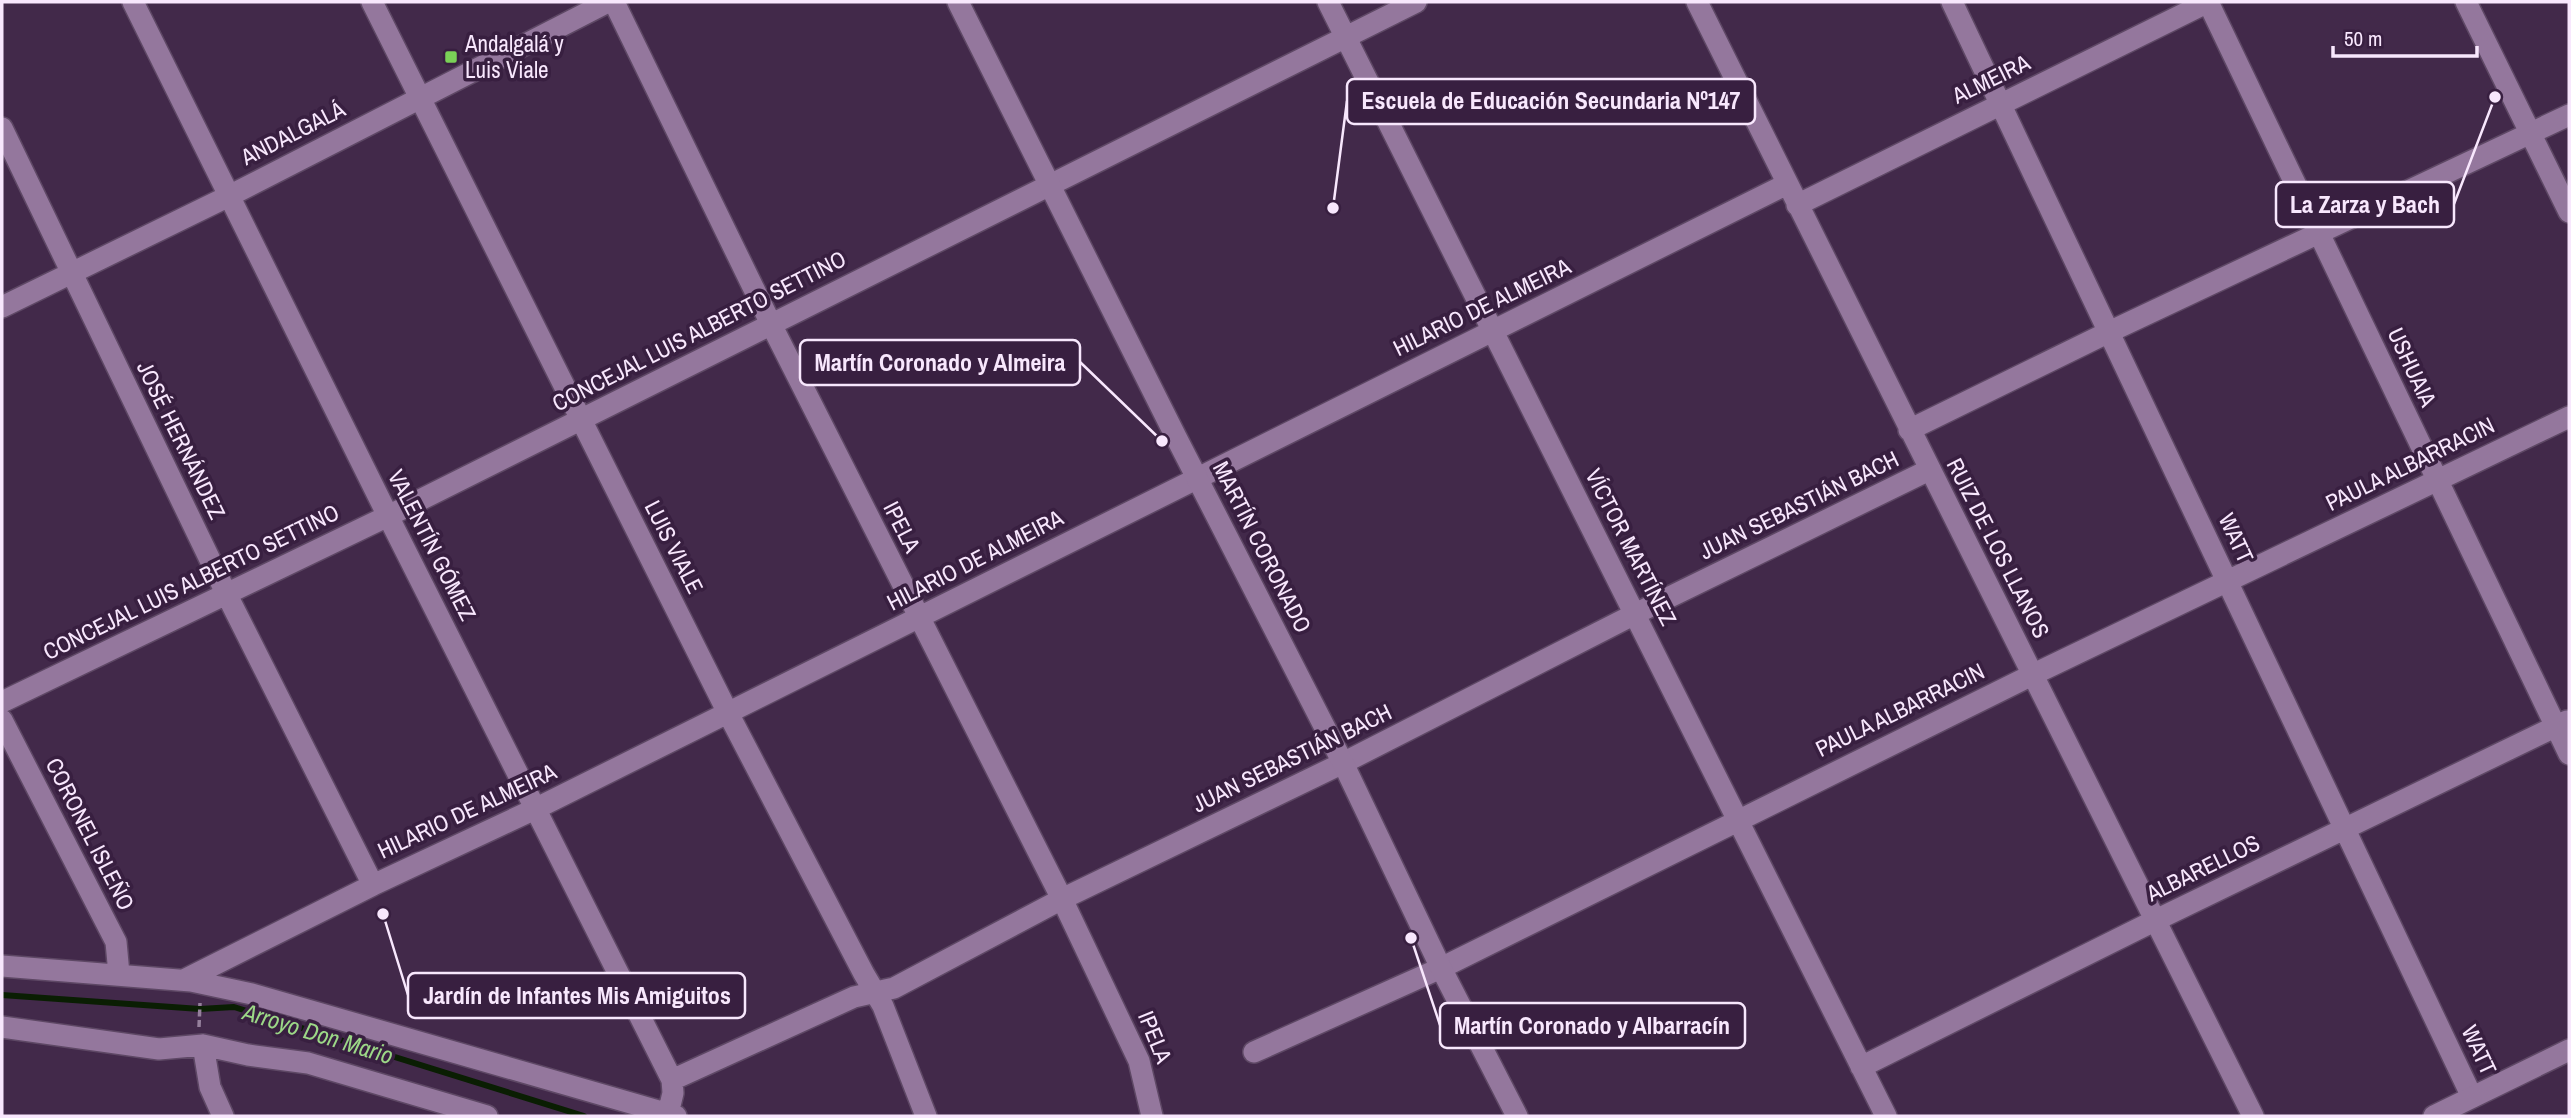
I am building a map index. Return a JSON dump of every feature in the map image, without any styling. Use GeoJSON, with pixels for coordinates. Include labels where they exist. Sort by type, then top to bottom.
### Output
{"type":"FeatureCollection","features":[{"type":"Feature","properties":{"kind":"street","name":"VALENTÍN GÓMEZ"},"geometry":{"type":"LineString","coordinates":[[133,2],[672,1080]]}},
{"type":"Feature","properties":{"kind":"street","name":"LUIS VIALE"},"geometry":{"type":"LineString","coordinates":[[372,2],[728,713],[883,1006],[926,1116]]}},
{"type":"Feature","properties":{"kind":"street","name":"ANDALGALÁ"},"geometry":{"type":"LineString","coordinates":[[2,307],[229,196],[608,2]]}},
{"type":"Feature","properties":{"kind":"street","name":"IPELA"},"geometry":{"type":"LineString","coordinates":[[614,2],[771,324],[1062,899],[1139,1061],[1152,1116]]}},
{"type":"Feature","properties":{"kind":"street","name":"MARTÍN CORONADO"},"geometry":{"type":"LineString","coordinates":[[958,2],[1343,763],[1441,968],[1517,1116]]}},
{"type":"Feature","properties":{"kind":"street","name":"VÍCTOR MARTÍNEZ"},"geometry":{"type":"LineString","coordinates":[[1328,2],[1886,1116]]}},
{"type":"Feature","properties":{"kind":"street","name":"CONCEJAL LUIS ALBERTO SETTINO"},"geometry":{"type":"LineString","coordinates":[[2,702],[388,516],[1416,2]]}},
{"type":"Feature","properties":{"kind":"street","name":"RUIZ DE LOS LLANOS"},"geometry":{"type":"LineString","coordinates":[[1697,2],[2253,1116]]}},
{"type":"Feature","properties":{"kind":"street","name":"WATT"},"geometry":{"type":"LineString","coordinates":[[1952,2],[2472,1097]]}},
{"type":"Feature","properties":{"kind":"street","name":"ALMEIRA"},"geometry":{"type":"LineString","coordinates":[[1797,205],[2208,2]]}},
{"type":"Feature","properties":{"kind":"street","name":"USHUAIA"},"geometry":{"type":"LineString","coordinates":[[2208,2],[2436,480],[2563,724],[2569,754]]}},
{"type":"Feature","properties":{"kind":"street"},"geometry":{"type":"LineString","coordinates":[[2466,2],[2569,212]]}},
{"type":"Feature","properties":{"kind":"street","name":"JUAN SEBASTIÁN BACH"},"geometry":{"type":"LineString","coordinates":[[1909,430],[2109,332],[2569,115]]}},
{"type":"Feature","properties":{"kind":"street","name":"JOSÉ HERNÁNDEZ"},"geometry":{"type":"LineString","coordinates":[[2,128],[227,594],[373,885]]}},
{"type":"Feature","properties":{"kind":"street","name":"HILARIO DE ALMEIRA"},"geometry":{"type":"LineString","coordinates":[[184,981],[373,885],[535,809],[1787,184]]}},
{"type":"Feature","properties":{"kind":"street","name":"PAULA ALBARRACIN"},"geometry":{"type":"LineString","coordinates":[[1254,1052],[1441,968],[2032,674],[2569,417]]}},
{"type":"Feature","properties":{"kind":"street","name":"JUAN SEBASTIÁN BACH"},"geometry":{"type":"LineString","coordinates":[[672,1080],[855,997],[894,988],[1062,899],[1343,763],[1635,614],[1929,470]]}},
{"type":"Feature","properties":{"kind":"street","name":"CORONEL ISLEÑO"},"geometry":{"type":"LineString","coordinates":[[2,720],[116,942],[119,974]]}},
{"type":"Feature","properties":{"kind":"street","name":"ALBARELLOS"},"geometry":{"type":"LineString","coordinates":[[1861,1067],[2154,921],[2563,724]]}},
{"type":"Feature","properties":{"kind":"street"},"geometry":{"type":"LineString","coordinates":[[2,966],[184,981],[265,997],[672,1115],[672,1080]]}},
{"type":"Feature","properties":{"kind":"street"},"geometry":{"type":"LineString","coordinates":[[2,1027],[159,1049],[191,1065],[208,1082]]}},
{"type":"Feature","properties":{"kind":"street"},"geometry":{"type":"LineString","coordinates":[[159,1049],[201,1039],[324,1067],[487,1116]]}},
{"type":"Feature","properties":{"kind":"street"},"geometry":{"type":"LineString","coordinates":[[201,1039],[208,1082],[223,1116]]}},
{"type":"Feature","properties":{"kind":"street"},"geometry":{"type":"LineString","coordinates":[[2434,1116],[2569,1050]]}},
{"type":"Feature","properties":{"kind":"path"},"geometry":{"type":"LineString","coordinates":[[200,996],[201,1039]]}},
{"type":"Feature","properties":{"kind":"waterway","name":"Arroyo Don Mario"},"geometry":{"type":"LineString","coordinates":[[2,995],[200,1009],[234,1007],[584,1116]]}},
{"type":"Feature","properties":{"kind":"place","name":"Andalgalá y Luis Viale"},"geometry":{"type":"Point","coordinates":[451,57]}},
{"type":"Feature","properties":{"kind":"place","name":"La Zarza y Bach"},"geometry":{"type":"Point","coordinates":[2495,97]}},
{"type":"Feature","properties":{"kind":"place","name":"Escuela de Educación Secundaria Nº147"},"geometry":{"type":"Point","coordinates":[1333,208]}},
{"type":"Feature","properties":{"kind":"place","name":"Martín Coronado y Almeira"},"geometry":{"type":"Point","coordinates":[1162,441]}},
{"type":"Feature","properties":{"kind":"place","name":"Jardín de Infantes Mis Amiguitos"},"geometry":{"type":"Point","coordinates":[383,914]}},
{"type":"Feature","properties":{"kind":"place","name":"Martín Coronado y Albarracín"},"geometry":{"type":"Point","coordinates":[1411,938]}}]}
